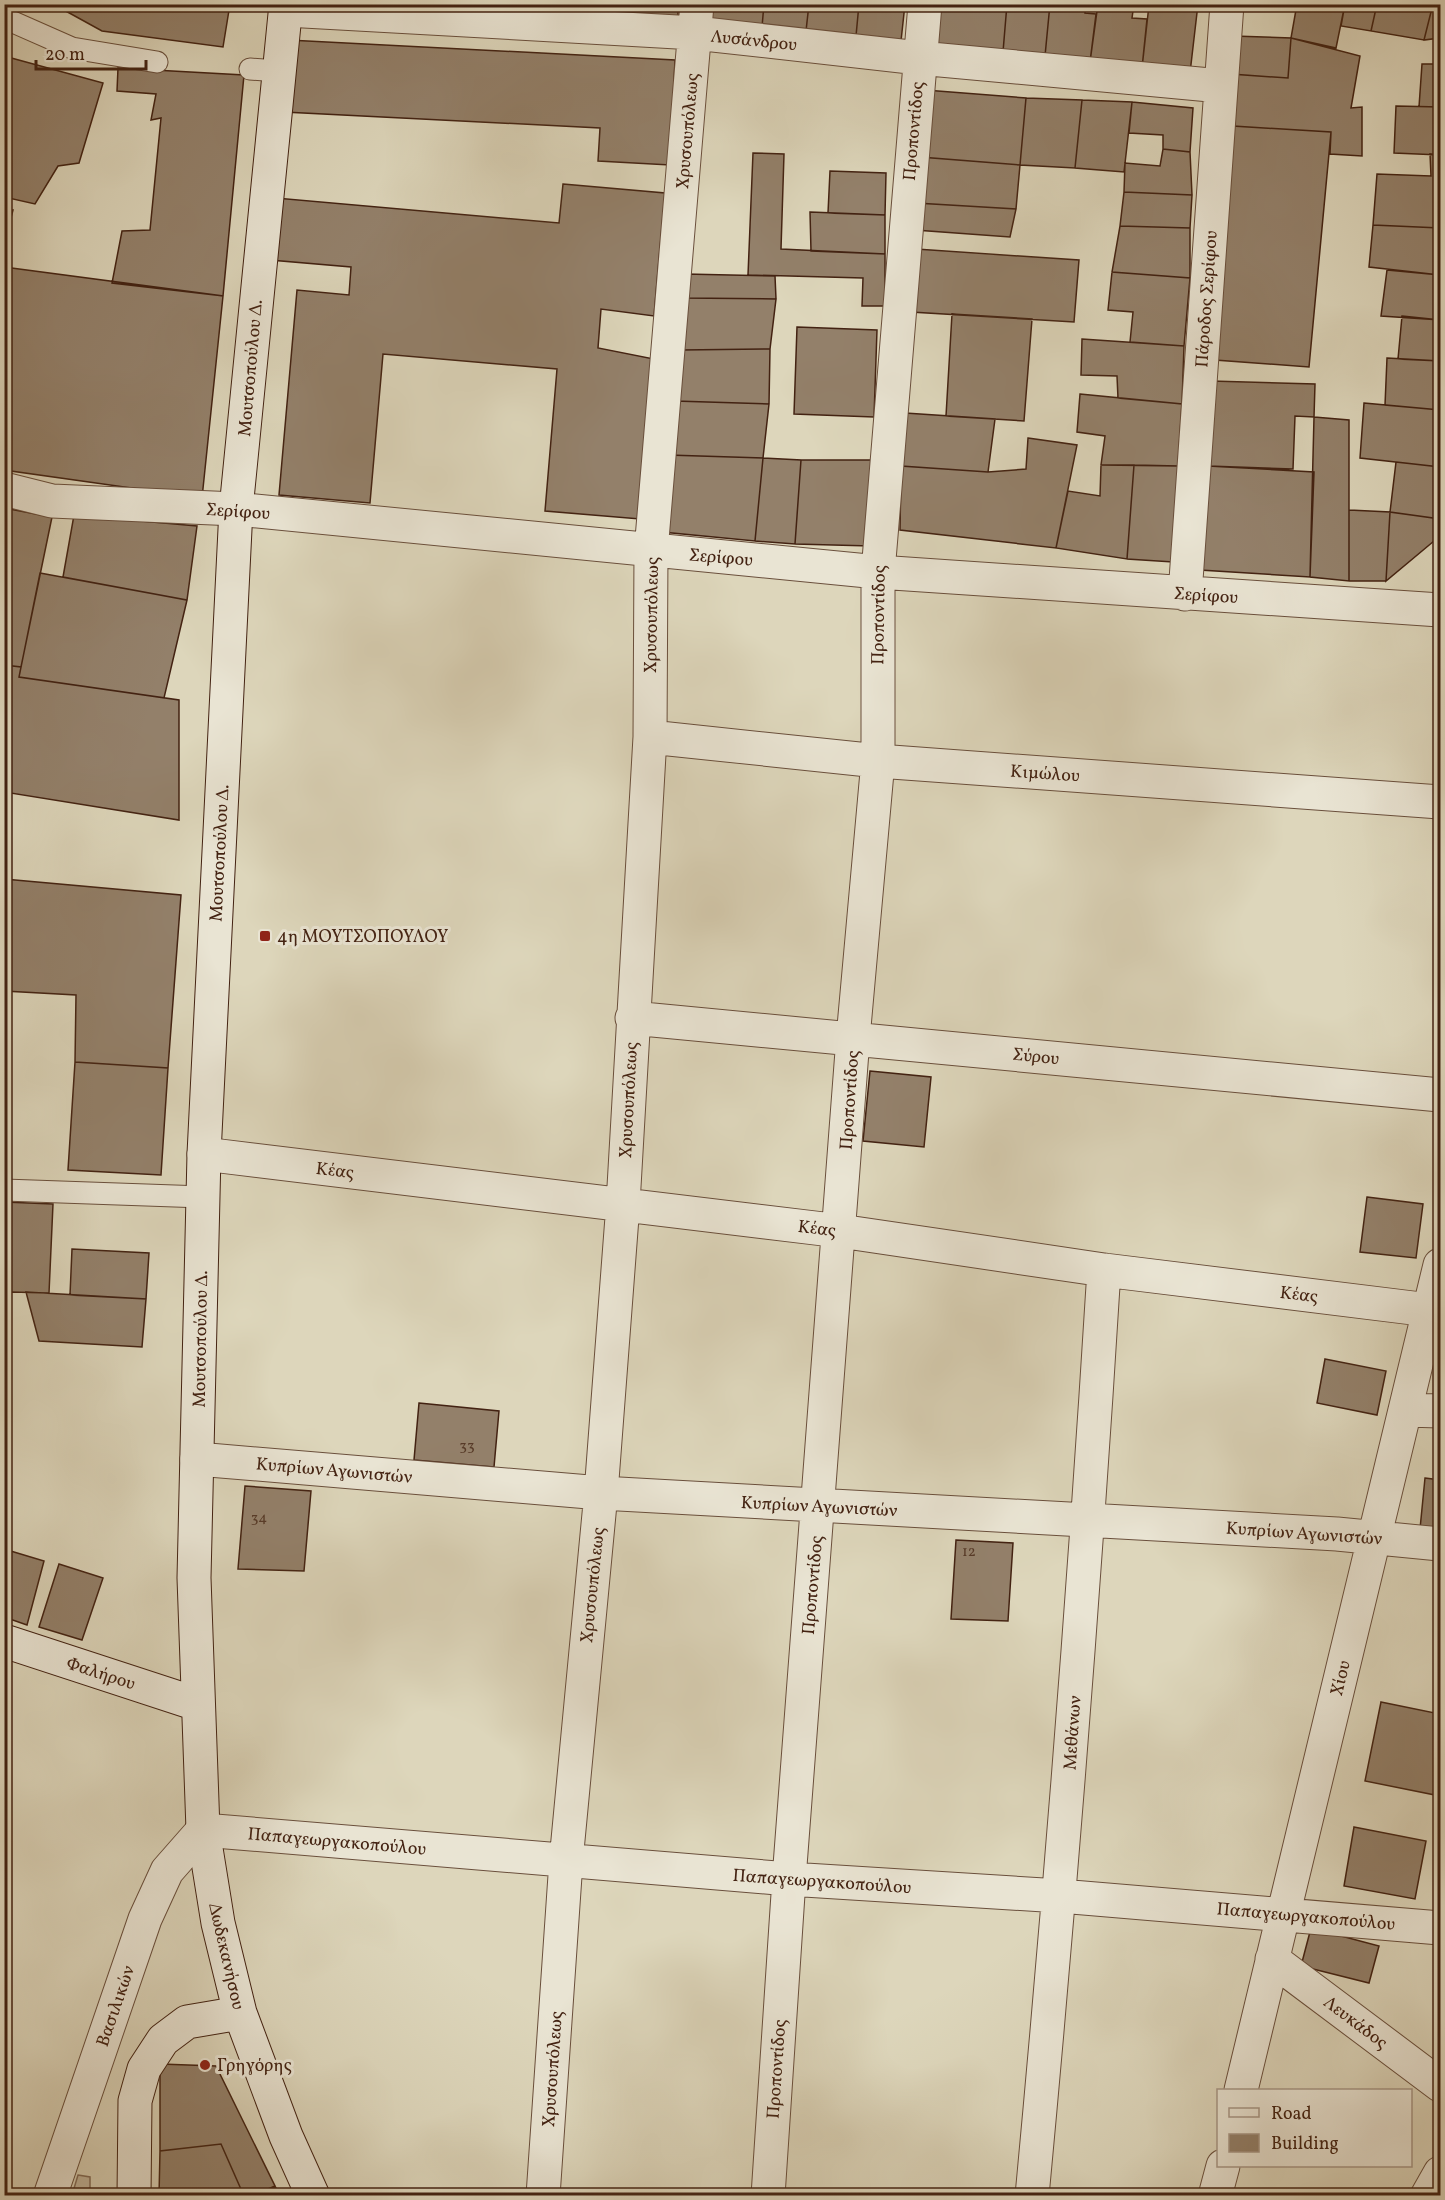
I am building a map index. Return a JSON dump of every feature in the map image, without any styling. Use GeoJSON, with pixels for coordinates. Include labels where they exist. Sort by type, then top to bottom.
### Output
{"type":"FeatureCollection","features":[{"type":"Feature","properties":{"kind":"street","name":"Προποντίδος"},"geometry":{"type":"LineString","coordinates":[[768,2196],[789,1879],[854,1038],[878,760],[878,572],[925,4]]}},
{"type":"Feature","properties":{"kind":"street","name":"Πάροδος Σερίφου"},"geometry":{"type":"LineString","coordinates":[[1185,594],[1227,4]]}},
{"type":"Feature","properties":{"kind":"street","name":"Λυσάνδρου"},"geometry":{"type":"LineString","coordinates":[[286,7],[696,19],[919,58],[1221,86]]}},
{"type":"Feature","properties":{"kind":"street","name":"Μουτσοπούλου Δ."},"geometry":{"type":"LineString","coordinates":[[197,1704],[194,1578],[204,1154],[236,509],[264,70],[286,7]]}},
{"type":"Feature","properties":{"kind":"street","name":"Χρυσουπόλεως"},"geometry":{"type":"LineString","coordinates":[[543,2196],[566,1861],[601,1493],[623,1204],[650,737],[651,551],[696,19]]}},
{"type":"Feature","properties":{"kind":"street","name":"Σερίφου"},"geometry":{"type":"LineString","coordinates":[[4,489],[52,501],[236,509],[878,572],[1440,610]]}},
{"type":"Feature","properties":{"kind":"street","name":"Κιμώλου"},"geometry":{"type":"LineString","coordinates":[[650,737],[878,760],[1440,802]]}},
{"type":"Feature","properties":{"kind":"street","name":"Σύρου"},"geometry":{"type":"LineString","coordinates":[[632,1018],[1440,1095]]}},
{"type":"Feature","properties":{"kind":"street","name":"Κέας"},"geometry":{"type":"LineString","coordinates":[[204,1154],[840,1231],[1104,1270],[1429,1310]]}},
{"type":"Feature","properties":{"kind":"street","name":"Χίου"},"geometry":{"type":"LineString","coordinates":[[1241,2089],[1440,1265]]}},
{"type":"Feature","properties":{"kind":"street","name":"Μεθάνων"},"geometry":{"type":"LineString","coordinates":[[1032,2196],[1060,1896],[1104,1270]]}},
{"type":"Feature","properties":{"kind":"street"},"geometry":{"type":"LineString","coordinates":[[1405,1410],[1440,1411]]}},
{"type":"Feature","properties":{"kind":"street","name":"Κυπρίων Αγωνιστών"},"geometry":{"type":"LineString","coordinates":[[197,1459],[601,1493],[1374,1538],[1440,1544]]}},
{"type":"Feature","properties":{"kind":"street","name":"Φαλήρου"},"geometry":{"type":"LineString","coordinates":[[4,1641],[197,1704]]}},
{"type":"Feature","properties":{"kind":"street","name":"Δωδεκανήσου"},"geometry":{"type":"LineString","coordinates":[[197,1704],[203,1830],[218,1923],[240,2013],[286,2136],[312,2196]]}},
{"type":"Feature","properties":{"kind":"street","name":"Παπαγεωργακοπούλου"},"geometry":{"type":"LineString","coordinates":[[203,1830],[789,1879],[1060,1896],[1440,1928]]}},
{"type":"Feature","properties":{"kind":"street","name":"Βασιλικών"},"geometry":{"type":"LineString","coordinates":[[50,2196],[145,1919],[167,1871],[203,1830]]}},
{"type":"Feature","properties":{"kind":"street","name":"Λευκάδος"},"geometry":{"type":"LineString","coordinates":[[1272,1959],[1440,2085]]}},
{"type":"Feature","properties":{"kind":"street"},"geometry":{"type":"LineString","coordinates":[[134,2196],[135,2101],[144,2069],[163,2040],[187,2022],[240,2013]]}},
{"type":"Feature","properties":{"kind":"street"},"geometry":{"type":"LineString","coordinates":[[1215,2196],[1223,2167]]}},
{"type":"Feature","properties":{"kind":"street"},"geometry":{"type":"LineString","coordinates":[[1426,2196],[1440,2173]]}},
{"type":"Feature","properties":{"kind":"lane"},"geometry":{"type":"LineString","coordinates":[[4,18],[72,48],[157,62]]}},
{"type":"Feature","properties":{"kind":"lane"},"geometry":{"type":"LineString","coordinates":[[4,1190],[203,1197]]}},
{"type":"Feature","properties":{"kind":"shaded area"},"geometry":{"type":"Polygon","coordinates":[[[78,2175],[90,2177],[90,2195],[72,2195],[78,2175]]]}},
{"type":"Feature","properties":{"kind":"building"},"geometry":{"type":"Polygon","coordinates":[[[53,4],[230,4],[223,47],[102,31],[53,4]]]}},
{"type":"Feature","properties":{"kind":"building"},"geometry":{"type":"Polygon","coordinates":[[[500,4],[575,4],[575,9],[500,4]]]}},
{"type":"Feature","properties":{"kind":"building"},"geometry":{"type":"Polygon","coordinates":[[[575,4],[678,4],[678,17],[575,9],[575,4]]]}},
{"type":"Feature","properties":{"kind":"building"},"geometry":{"type":"Polygon","coordinates":[[[710,4],[764,4],[762,27],[709,29],[710,4]]]}},
{"type":"Feature","properties":{"kind":"building"},"geometry":{"type":"Polygon","coordinates":[[[764,4],[809,4],[806,31],[762,27],[764,4]]]}},
{"type":"Feature","properties":{"kind":"building"},"geometry":{"type":"Polygon","coordinates":[[[809,4],[859,4],[856,36],[806,31],[809,4]]]}},
{"type":"Feature","properties":{"kind":"building"},"geometry":{"type":"Polygon","coordinates":[[[859,4],[905,4],[901,41],[856,36],[859,4]]]}},
{"type":"Feature","properties":{"kind":"building"},"geometry":{"type":"Polygon","coordinates":[[[939,4],[1007,4],[1003,52],[937,46],[939,4]]]}},
{"type":"Feature","properties":{"kind":"building"},"geometry":{"type":"Polygon","coordinates":[[[1007,4],[1050,4],[1045,56],[1003,52],[1007,4]]]}},
{"type":"Feature","properties":{"kind":"building"},"geometry":{"type":"Polygon","coordinates":[[[1050,4],[1086,4],[1085,13],[1096,14],[1090,62],[1045,56],[1050,4]]]}},
{"type":"Feature","properties":{"kind":"building"},"geometry":{"type":"Polygon","coordinates":[[[1098,4],[1134,4],[1132,18],[1147,19],[1142,68],[1090,62],[1098,4]]]}},
{"type":"Feature","properties":{"kind":"building"},"geometry":{"type":"Polygon","coordinates":[[[1169,4],[1198,4],[1190,73],[1142,68],[1149,5],[1168,7],[1169,4]]]}},
{"type":"Feature","properties":{"kind":"building"},"geometry":{"type":"Polygon","coordinates":[[[1297,4],[1345,4],[1336,48],[1291,38],[1297,4]]]}},
{"type":"Feature","properties":{"kind":"building"},"geometry":{"type":"Polygon","coordinates":[[[1345,4],[1377,4],[1371,31],[1341,26],[1345,4]]]}},
{"type":"Feature","properties":{"kind":"building"},"geometry":{"type":"Polygon","coordinates":[[[1377,4],[1433,4],[1424,40],[1371,31],[1377,4]]]}},
{"type":"Feature","properties":{"kind":"building"},"geometry":{"type":"Polygon","coordinates":[[[1433,4],[1440,4],[1440,38],[1424,40],[1433,4]]]}},
{"type":"Feature","properties":{"kind":"building"},"geometry":{"type":"Polygon","coordinates":[[[1233,36],[1291,38],[1288,78],[1231,74],[1233,36]]]}},
{"type":"Feature","properties":{"kind":"building"},"geometry":{"type":"Polygon","coordinates":[[[1291,38],[1360,56],[1351,108],[1362,107],[1362,156],[1330,154],[1331,132],[1233,126],[1231,74],[1288,78],[1291,38]]]}},
{"type":"Feature","properties":{"kind":"building"},"geometry":{"type":"Polygon","coordinates":[[[1440,38],[1440,54],[1435,53],[1440,38]]]}},
{"type":"Feature","properties":{"kind":"building"},"geometry":{"type":"Polygon","coordinates":[[[288,40],[675,60],[670,165],[598,161],[600,128],[284,112],[288,40]]]}},
{"type":"Feature","properties":{"kind":"building"},"geometry":{"type":"Polygon","coordinates":[[[4,56],[103,83],[79,163],[58,166],[35,204],[4,197],[4,56]]]}},
{"type":"Feature","properties":{"kind":"building"},"geometry":{"type":"Polygon","coordinates":[[[1422,64],[1440,64],[1440,107],[1419,107],[1422,64]]]}},
{"type":"Feature","properties":{"kind":"building"},"geometry":{"type":"Polygon","coordinates":[[[118,68],[244,75],[223,296],[112,283],[122,231],[150,230],[161,118],[151,120],[156,94],[117,91],[118,68]]]}},
{"type":"Feature","properties":{"kind":"building"},"geometry":{"type":"Polygon","coordinates":[[[925,90],[1026,98],[1020,165],[920,157],[925,90]]]}},
{"type":"Feature","properties":{"kind":"building"},"geometry":{"type":"Polygon","coordinates":[[[1026,98],[1082,100],[1075,168],[1020,165],[1026,98]]]}},
{"type":"Feature","properties":{"kind":"building"},"geometry":{"type":"Polygon","coordinates":[[[1082,100],[1132,102],[1124,172],[1075,168],[1082,100]]]}},
{"type":"Feature","properties":{"kind":"building"},"geometry":{"type":"Polygon","coordinates":[[[1132,102],[1193,108],[1190,152],[1163,149],[1163,135],[1129,133],[1132,102]]]}},
{"type":"Feature","properties":{"kind":"building"},"geometry":{"type":"Polygon","coordinates":[[[1396,106],[1440,107],[1440,155],[1394,153],[1396,106]]]}},
{"type":"Feature","properties":{"kind":"building"},"geometry":{"type":"Polygon","coordinates":[[[1233,126],[1331,132],[1309,367],[1215,360],[1233,126]]]}},
{"type":"Feature","properties":{"kind":"building"},"geometry":{"type":"Polygon","coordinates":[[[1163,149],[1190,152],[1192,195],[1124,192],[1125,163],[1160,166],[1163,149]]]}},
{"type":"Feature","properties":{"kind":"building"},"geometry":{"type":"Polygon","coordinates":[[[753,153],[784,154],[781,249],[885,254],[885,306],[862,306],[863,278],[748,275],[753,153]]]}},
{"type":"Feature","properties":{"kind":"building"},"geometry":{"type":"Polygon","coordinates":[[[1430,154],[1440,155],[1440,228],[1373,225],[1377,174],[1431,176],[1430,154]]]}},
{"type":"Feature","properties":{"kind":"building"},"geometry":{"type":"Polygon","coordinates":[[[920,157],[1020,165],[1016,209],[916,203],[920,157]]]}},
{"type":"Feature","properties":{"kind":"building"},"geometry":{"type":"Polygon","coordinates":[[[830,171],[886,173],[885,215],[828,213],[830,171]]]}},
{"type":"Feature","properties":{"kind":"building"},"geometry":{"type":"Polygon","coordinates":[[[563,184],[665,193],[654,316],[601,309],[598,348],[654,359],[640,519],[545,511],[557,369],[383,354],[370,503],[279,495],[297,290],[349,295],[351,267],[270,260],[276,198],[559,223],[563,184]]]}},
{"type":"Feature","properties":{"kind":"building"},"geometry":{"type":"Polygon","coordinates":[[[1124,192],[1192,195],[1190,228],[1120,226],[1124,192]]]}},
{"type":"Feature","properties":{"kind":"building"},"geometry":{"type":"Polygon","coordinates":[[[916,203],[1016,209],[1010,237],[915,230],[916,203]]]}},
{"type":"Feature","properties":{"kind":"building"},"geometry":{"type":"Polygon","coordinates":[[[4,210],[13,210],[4,245],[4,210]]]}},
{"type":"Feature","properties":{"kind":"building"},"geometry":{"type":"Polygon","coordinates":[[[810,212],[885,215],[885,254],[811,251],[810,212]]]}},
{"type":"Feature","properties":{"kind":"building"},"geometry":{"type":"Polygon","coordinates":[[[1373,225],[1440,228],[1440,275],[1369,267],[1373,225]]]}},
{"type":"Feature","properties":{"kind":"building"},"geometry":{"type":"Polygon","coordinates":[[[1120,226],[1190,228],[1190,278],[1112,272],[1120,226]]]}},
{"type":"Feature","properties":{"kind":"building"},"geometry":{"type":"Polygon","coordinates":[[[916,249],[1079,260],[1074,322],[911,312],[916,249]]]}},
{"type":"Feature","properties":{"kind":"building"},"geometry":{"type":"Polygon","coordinates":[[[4,267],[223,296],[202,498],[4,470],[4,267]]]}},
{"type":"Feature","properties":{"kind":"building"},"geometry":{"type":"Polygon","coordinates":[[[1387,270],[1440,275],[1440,320],[1381,316],[1387,270]]]}},
{"type":"Feature","properties":{"kind":"building"},"geometry":{"type":"Polygon","coordinates":[[[1112,272],[1190,278],[1184,346],[1130,342],[1133,312],[1108,310],[1112,272]]]}},
{"type":"Feature","properties":{"kind":"building"},"geometry":{"type":"Polygon","coordinates":[[[685,274],[775,276],[776,299],[683,298],[685,274]]]}},
{"type":"Feature","properties":{"kind":"building"},"geometry":{"type":"Polygon","coordinates":[[[683,298],[776,299],[770,349],[681,350],[683,298]]]}},
{"type":"Feature","properties":{"kind":"building"},"geometry":{"type":"Polygon","coordinates":[[[952,314],[1032,319],[1024,421],[946,416],[952,314]]]}},
{"type":"Feature","properties":{"kind":"building"},"geometry":{"type":"Polygon","coordinates":[[[1402,316],[1440,320],[1440,361],[1398,359],[1402,316]]]}},
{"type":"Feature","properties":{"kind":"building"},"geometry":{"type":"Polygon","coordinates":[[[797,327],[877,330],[874,417],[794,414],[797,327]]]}},
{"type":"Feature","properties":{"kind":"building"},"geometry":{"type":"Polygon","coordinates":[[[1082,339],[1184,346],[1182,404],[1118,398],[1117,376],[1081,375],[1082,339]]]}},
{"type":"Feature","properties":{"kind":"building"},"geometry":{"type":"Polygon","coordinates":[[[770,349],[769,404],[675,401],[681,350],[770,349]]]}},
{"type":"Feature","properties":{"kind":"building"},"geometry":{"type":"Polygon","coordinates":[[[1387,358],[1440,361],[1440,410],[1385,405],[1387,358]]]}},
{"type":"Feature","properties":{"kind":"building"},"geometry":{"type":"Polygon","coordinates":[[[1211,381],[1315,384],[1314,417],[1295,416],[1293,469],[1208,466],[1211,381]]]}},
{"type":"Feature","properties":{"kind":"building"},"geometry":{"type":"Polygon","coordinates":[[[1080,394],[1182,404],[1178,466],[1101,465],[1105,436],[1077,432],[1080,394]]]}},
{"type":"Feature","properties":{"kind":"building"},"geometry":{"type":"Polygon","coordinates":[[[675,401],[769,404],[763,458],[668,455],[675,401]]]}},
{"type":"Feature","properties":{"kind":"building"},"geometry":{"type":"Polygon","coordinates":[[[1364,403],[1440,410],[1440,467],[1360,458],[1364,403]]]}},
{"type":"Feature","properties":{"kind":"building"},"geometry":{"type":"Polygon","coordinates":[[[905,413],[995,419],[988,472],[901,466],[905,413]]]}},
{"type":"Feature","properties":{"kind":"building"},"geometry":{"type":"Polygon","coordinates":[[[1314,417],[1349,420],[1349,581],[1310,577],[1314,417]]]}},
{"type":"Feature","properties":{"kind":"building"},"geometry":{"type":"Polygon","coordinates":[[[1028,438],[1077,445],[1056,548],[900,530],[901,466],[988,472],[1026,469],[1028,438]]]}},
{"type":"Feature","properties":{"kind":"building"},"geometry":{"type":"Polygon","coordinates":[[[668,455],[763,458],[755,541],[662,532],[668,455]]]}},
{"type":"Feature","properties":{"kind":"building"},"geometry":{"type":"Polygon","coordinates":[[[763,458],[801,460],[795,544],[755,541],[763,458]]]}},
{"type":"Feature","properties":{"kind":"building"},"geometry":{"type":"Polygon","coordinates":[[[801,460],[875,460],[871,546],[795,544],[801,460]]]}},
{"type":"Feature","properties":{"kind":"building"},"geometry":{"type":"Polygon","coordinates":[[[1396,462],[1440,467],[1440,519],[1390,512],[1396,462]]]}},
{"type":"Feature","properties":{"kind":"building"},"geometry":{"type":"Polygon","coordinates":[[[1101,465],[1134,465],[1127,559],[1056,548],[1068,491],[1100,496],[1101,465]]]}},
{"type":"Feature","properties":{"kind":"building"},"geometry":{"type":"Polygon","coordinates":[[[1134,465],[1178,466],[1173,562],[1127,559],[1134,465]]]}},
{"type":"Feature","properties":{"kind":"building"},"geometry":{"type":"Polygon","coordinates":[[[1208,466],[1314,472],[1310,577],[1200,570],[1208,466]]]}},
{"type":"Feature","properties":{"kind":"building"},"geometry":{"type":"Polygon","coordinates":[[[4,508],[52,517],[21,667],[4,665],[4,508]]]}},
{"type":"Feature","properties":{"kind":"building"},"geometry":{"type":"Polygon","coordinates":[[[1349,510],[1390,512],[1386,581],[1349,581],[1349,510]]]}},
{"type":"Feature","properties":{"kind":"building"},"geometry":{"type":"Polygon","coordinates":[[[1390,512],[1440,519],[1440,536],[1386,581],[1390,512]]]}},
{"type":"Feature","properties":{"kind":"building"},"geometry":{"type":"Polygon","coordinates":[[[74,515],[197,526],[187,600],[63,577],[74,515]]]}},
{"type":"Feature","properties":{"kind":"building"},"geometry":{"type":"Polygon","coordinates":[[[40,573],[187,600],[164,698],[19,677],[40,573]]]}},
{"type":"Feature","properties":{"kind":"building"},"geometry":{"type":"Polygon","coordinates":[[[4,665],[21,667],[19,677],[179,700],[179,820],[11,793],[4,845],[4,665]]]}},
{"type":"Feature","properties":{"kind":"building"},"geometry":{"type":"Polygon","coordinates":[[[4,879],[181,895],[168,1068],[75,1062],[76,995],[4,991],[4,879]]]}},
{"type":"Feature","properties":{"kind":"building"},"geometry":{"type":"Polygon","coordinates":[[[75,1062],[168,1068],[161,1175],[68,1170],[75,1062]]]}},
{"type":"Feature","properties":{"kind":"building"},"geometry":{"type":"Polygon","coordinates":[[[870,1071],[931,1077],[924,1147],[863,1141],[870,1071]]]}},
{"type":"Feature","properties":{"kind":"building"},"geometry":{"type":"Polygon","coordinates":[[[1367,1197],[1423,1204],[1416,1258],[1360,1252],[1367,1197]]]}},
{"type":"Feature","properties":{"kind":"building"},"geometry":{"type":"Polygon","coordinates":[[[4,1202],[53,1204],[49,1293],[11,1292],[8,1335],[4,1334],[4,1202]]]}},
{"type":"Feature","properties":{"kind":"building"},"geometry":{"type":"Polygon","coordinates":[[[72,1249],[149,1253],[146,1299],[70,1295],[72,1249]]]}},
{"type":"Feature","properties":{"kind":"building"},"geometry":{"type":"Polygon","coordinates":[[[26,1292],[146,1299],[142,1347],[39,1341],[26,1292]]]}},
{"type":"Feature","properties":{"kind":"building"},"geometry":{"type":"Polygon","coordinates":[[[1325,1359],[1386,1371],[1377,1415],[1317,1403],[1325,1359]]]}},
{"type":"Feature","properties":{"kind":"building"},"geometry":{"type":"Polygon","coordinates":[[[419,1403],[499,1411],[494,1467],[414,1460],[419,1403]]]}},
{"type":"Feature","properties":{"kind":"building"},"geometry":{"type":"Polygon","coordinates":[[[1425,1478],[1440,1480],[1440,1531],[1420,1529],[1425,1478]]]}},
{"type":"Feature","properties":{"kind":"building"},"geometry":{"type":"Polygon","coordinates":[[[245,1486],[311,1491],[304,1571],[238,1569],[245,1486]]]}},
{"type":"Feature","properties":{"kind":"building"},"geometry":{"type":"Polygon","coordinates":[[[956,1540],[1013,1543],[1008,1621],[951,1619],[956,1540]]]}},
{"type":"Feature","properties":{"kind":"building"},"geometry":{"type":"Polygon","coordinates":[[[4,1549],[44,1561],[27,1625],[4,1617],[4,1549]]]}},
{"type":"Feature","properties":{"kind":"building"},"geometry":{"type":"Polygon","coordinates":[[[59,1564],[103,1578],[82,1640],[39,1627],[59,1564]]]}},
{"type":"Feature","properties":{"kind":"building"},"geometry":{"type":"Polygon","coordinates":[[[1381,1702],[1440,1714],[1440,1796],[1365,1781],[1381,1702]]]}},
{"type":"Feature","properties":{"kind":"building"},"geometry":{"type":"Polygon","coordinates":[[[1354,1827],[1426,1841],[1415,1899],[1344,1886],[1354,1827]]]}},
{"type":"Feature","properties":{"kind":"building"},"geometry":{"type":"Polygon","coordinates":[[[1311,1928],[1379,1946],[1369,1983],[1301,1966],[1311,1928]]]}},
{"type":"Feature","properties":{"kind":"building"},"geometry":{"type":"Polygon","coordinates":[[[160,2064],[216,2066],[275,2186],[252,2196],[244,2196],[221,2144],[160,2151],[160,2064]]]}},
{"type":"Feature","properties":{"kind":"building"},"geometry":{"type":"Polygon","coordinates":[[[221,2144],[244,2196],[159,2196],[160,2151],[221,2144]]]}},
{"type":"Feature","properties":{"kind":"building"},"geometry":{"type":"Polygon","coordinates":[[[275,2186],[280,2196],[252,2196],[275,2186]]]}},
{"type":"Feature","properties":{"kind":"place","name":"4η ΜΟΥΤΣΟΠΟΥΛΟΥ"},"geometry":{"type":"Point","coordinates":[265,936]}},
{"type":"Feature","properties":{"kind":"place","name":"Γρηγόρης"},"geometry":{"type":"Point","coordinates":[205,2065]}}]}
